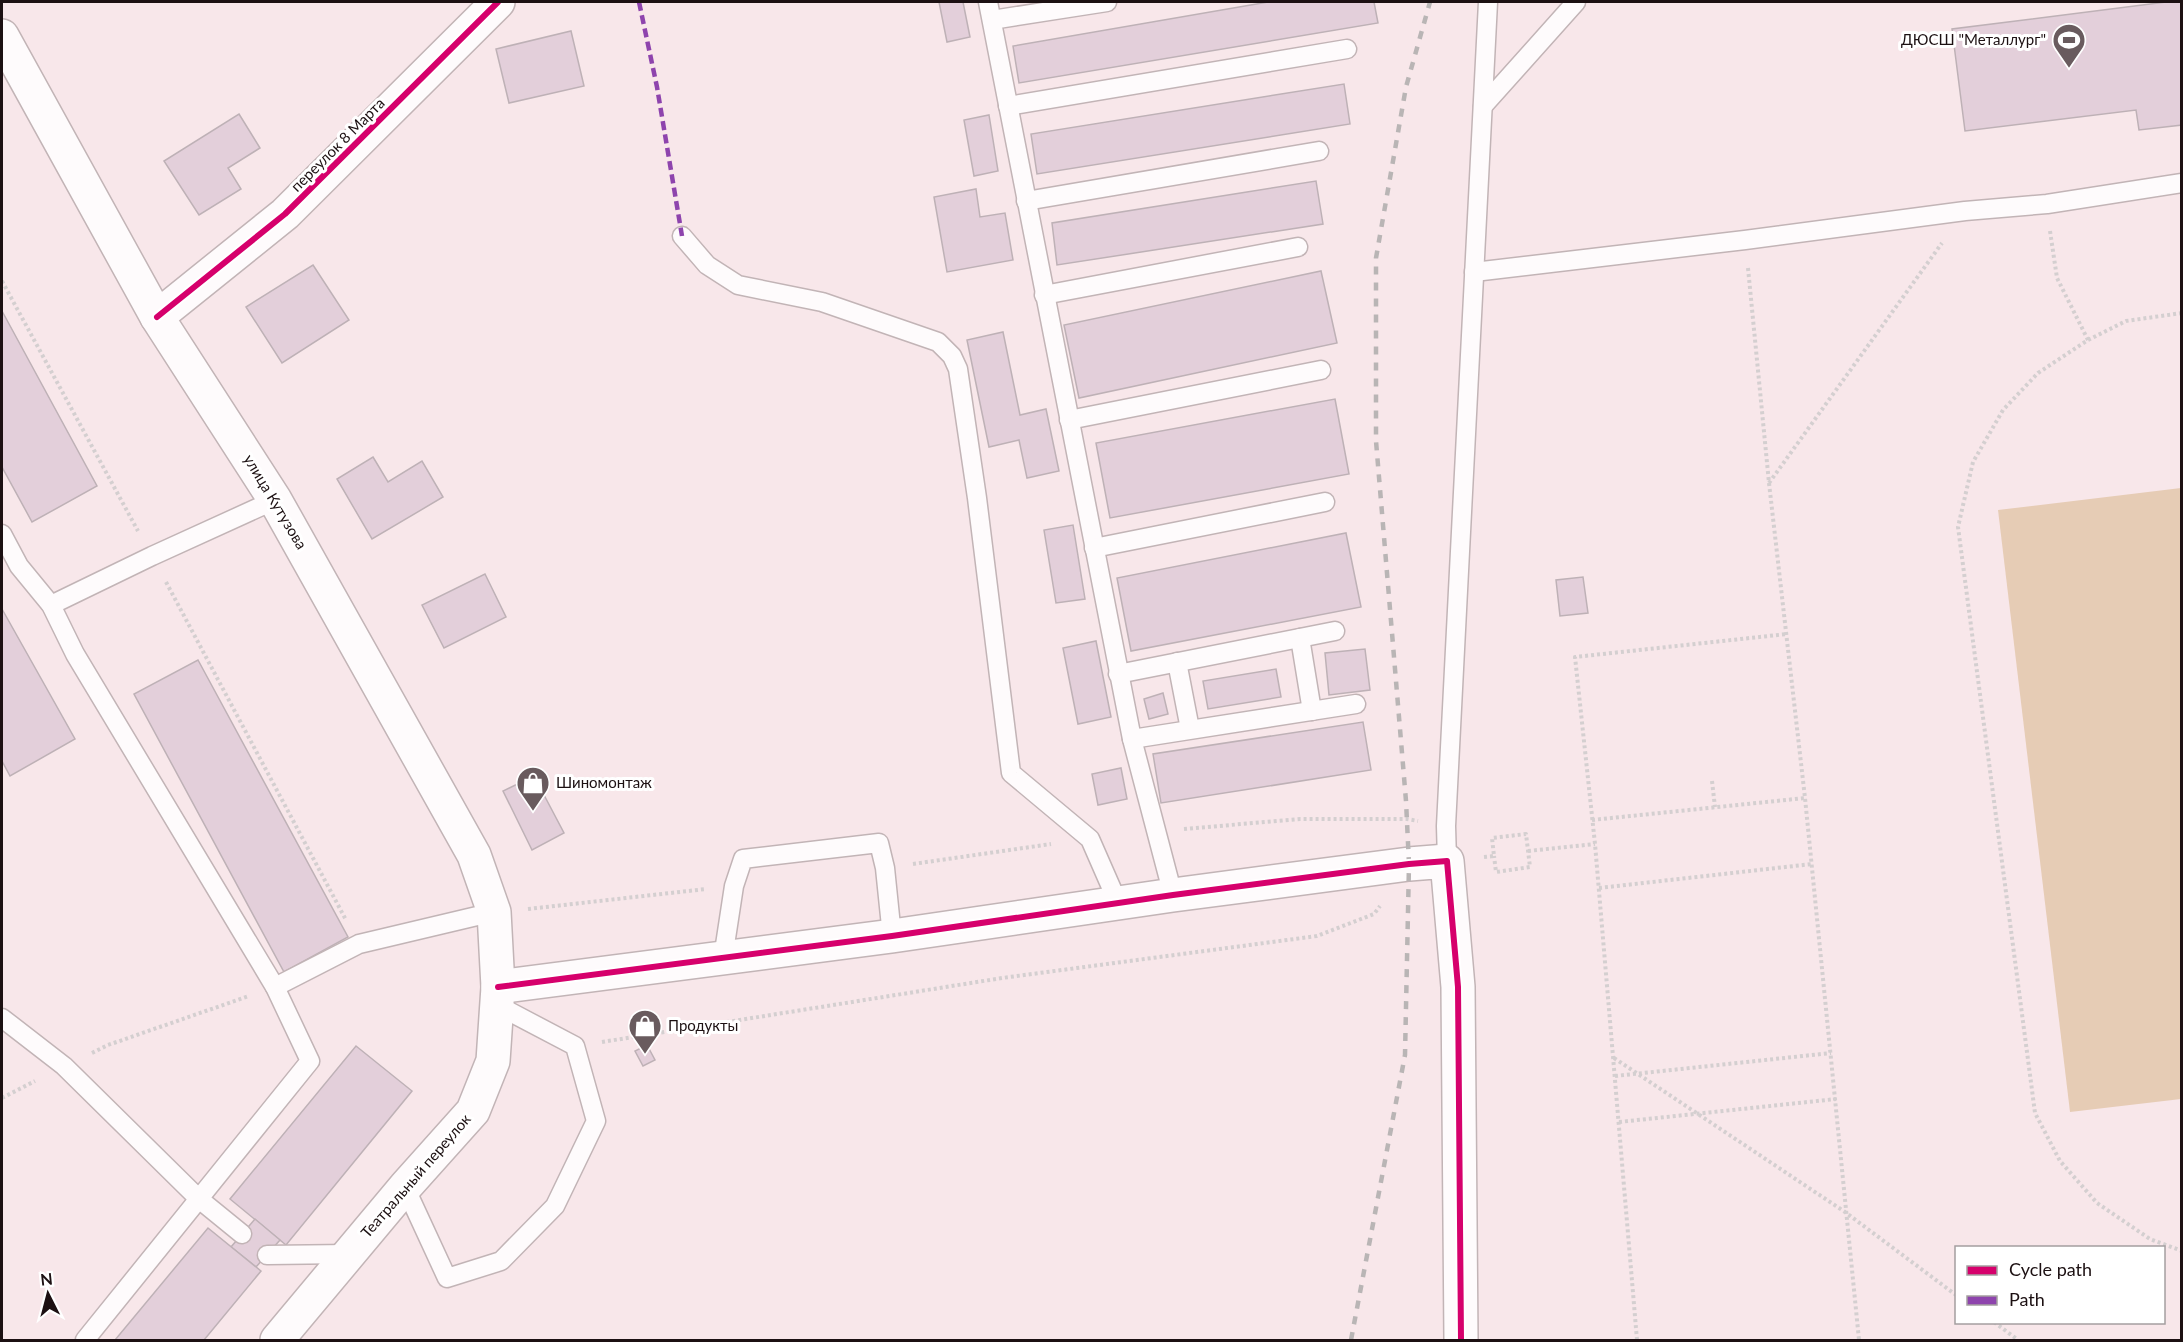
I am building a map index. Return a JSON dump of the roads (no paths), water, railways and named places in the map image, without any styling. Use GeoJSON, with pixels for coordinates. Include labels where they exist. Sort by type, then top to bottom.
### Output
{"type":"FeatureCollection","features":[{"type":"Feature","properties":{"kind":"street","name":"переулок 8 Марта"},"geometry":{"type":"LineString","coordinates":[[157,317],[285,214],[498,2]]}},
{"type":"Feature","properties":{"kind":"street","name":"улица Кутузова"},"geometry":{"type":"LineString","coordinates":[[2,36],[157,317],[276,500],[474,855],[494,912],[497,996]]}},
{"type":"Feature","properties":{"kind":"street"},"geometry":{"type":"LineString","coordinates":[[497,996],[723,958],[1173,895],[1447,861],[1458,987],[1461,1341]]}},
{"type":"Feature","properties":{"kind":"street","name":"Театральный переулок"},"geometry":{"type":"LineString","coordinates":[[277,1341],[405,1186],[473,1111],[493,1061],[497,996]]}},
{"type":"Feature","properties":{"kind":"lane"},"geometry":{"type":"LineString","coordinates":[[988,2],[1118,674],[1132,739],[1173,895]]}},
{"type":"Feature","properties":{"kind":"lane"},"geometry":{"type":"LineString","coordinates":[[992,20],[1107,2]]}},
{"type":"Feature","properties":{"kind":"lane"},"geometry":{"type":"LineString","coordinates":[[1447,861],[1446,826],[1488,2]]}},
{"type":"Feature","properties":{"kind":"lane"},"geometry":{"type":"LineString","coordinates":[[1483,106],[1576,2]]}},
{"type":"Feature","properties":{"kind":"lane"},"geometry":{"type":"LineString","coordinates":[[1008,106],[1347,49]]}},
{"type":"Feature","properties":{"kind":"lane"},"geometry":{"type":"LineString","coordinates":[[1026,201],[1319,151]]}},
{"type":"Feature","properties":{"kind":"lane"},"geometry":{"type":"LineString","coordinates":[[1474,272],[1965,211],[2047,204],[2181,183]]}},
{"type":"Feature","properties":{"kind":"lane"},"geometry":{"type":"LineString","coordinates":[[682,236],[707,265],[738,285],[822,302],[938,342],[951,356],[958,369],[977,498],[1011,773],[1090,839],[1118,903]]}},
{"type":"Feature","properties":{"kind":"lane"},"geometry":{"type":"LineString","coordinates":[[1044,294],[1298,247]]}},
{"type":"Feature","properties":{"kind":"lane"},"geometry":{"type":"LineString","coordinates":[[1069,420],[1321,370]]}},
{"type":"Feature","properties":{"kind":"lane"},"geometry":{"type":"LineString","coordinates":[[51,605],[276,500]]}},
{"type":"Feature","properties":{"kind":"lane"},"geometry":{"type":"LineString","coordinates":[[1094,548],[1325,502]]}},
{"type":"Feature","properties":{"kind":"lane"},"geometry":{"type":"LineString","coordinates":[[2,534],[19,566],[51,605],[75,654],[275,987],[310,1061],[85,1341]]}},
{"type":"Feature","properties":{"kind":"lane"},"geometry":{"type":"LineString","coordinates":[[1118,674],[1335,631]]}},
{"type":"Feature","properties":{"kind":"lane"},"geometry":{"type":"LineString","coordinates":[[1300,638],[1312,711]]}},
{"type":"Feature","properties":{"kind":"lane"},"geometry":{"type":"LineString","coordinates":[[1177,662],[1190,729]]}},
{"type":"Feature","properties":{"kind":"lane"},"geometry":{"type":"LineString","coordinates":[[1132,739],[1356,704]]}},
{"type":"Feature","properties":{"kind":"lane"},"geometry":{"type":"LineString","coordinates":[[723,958],[734,886],[742,859],[879,843],[885,868],[892,936]]}},
{"type":"Feature","properties":{"kind":"lane"},"geometry":{"type":"LineString","coordinates":[[275,987],[359,944],[494,912]]}},
{"type":"Feature","properties":{"kind":"lane"},"geometry":{"type":"LineString","coordinates":[[405,1186],[447,1278],[501,1261],[555,1206],[596,1121],[575,1046],[497,996]]}},
{"type":"Feature","properties":{"kind":"lane"},"geometry":{"type":"LineString","coordinates":[[2,1018],[64,1066],[199,1199],[242,1234]]}},
{"type":"Feature","properties":{"kind":"lane"},"geometry":{"type":"LineString","coordinates":[[267,1255],[349,1254]]}},
{"type":"Feature","properties":{"kind":"railway"},"geometry":{"type":"LineString","coordinates":[[1351,1340],[1405,1055],[1409,864],[1406,801],[1376,441],[1376,258],[1406,87],[1430,2]]}},
{"type":"Feature","properties":{"kind":"place","name":"ДЮСШ \"Металлург\""},"geometry":{"type":"Point","coordinates":[2069,69]}},
{"type":"Feature","properties":{"kind":"place","name":"Шиномонтаж"},"geometry":{"type":"Point","coordinates":[533,812]}},
{"type":"Feature","properties":{"kind":"place","name":"Продукты"},"geometry":{"type":"Point","coordinates":[645,1055]}}]}
